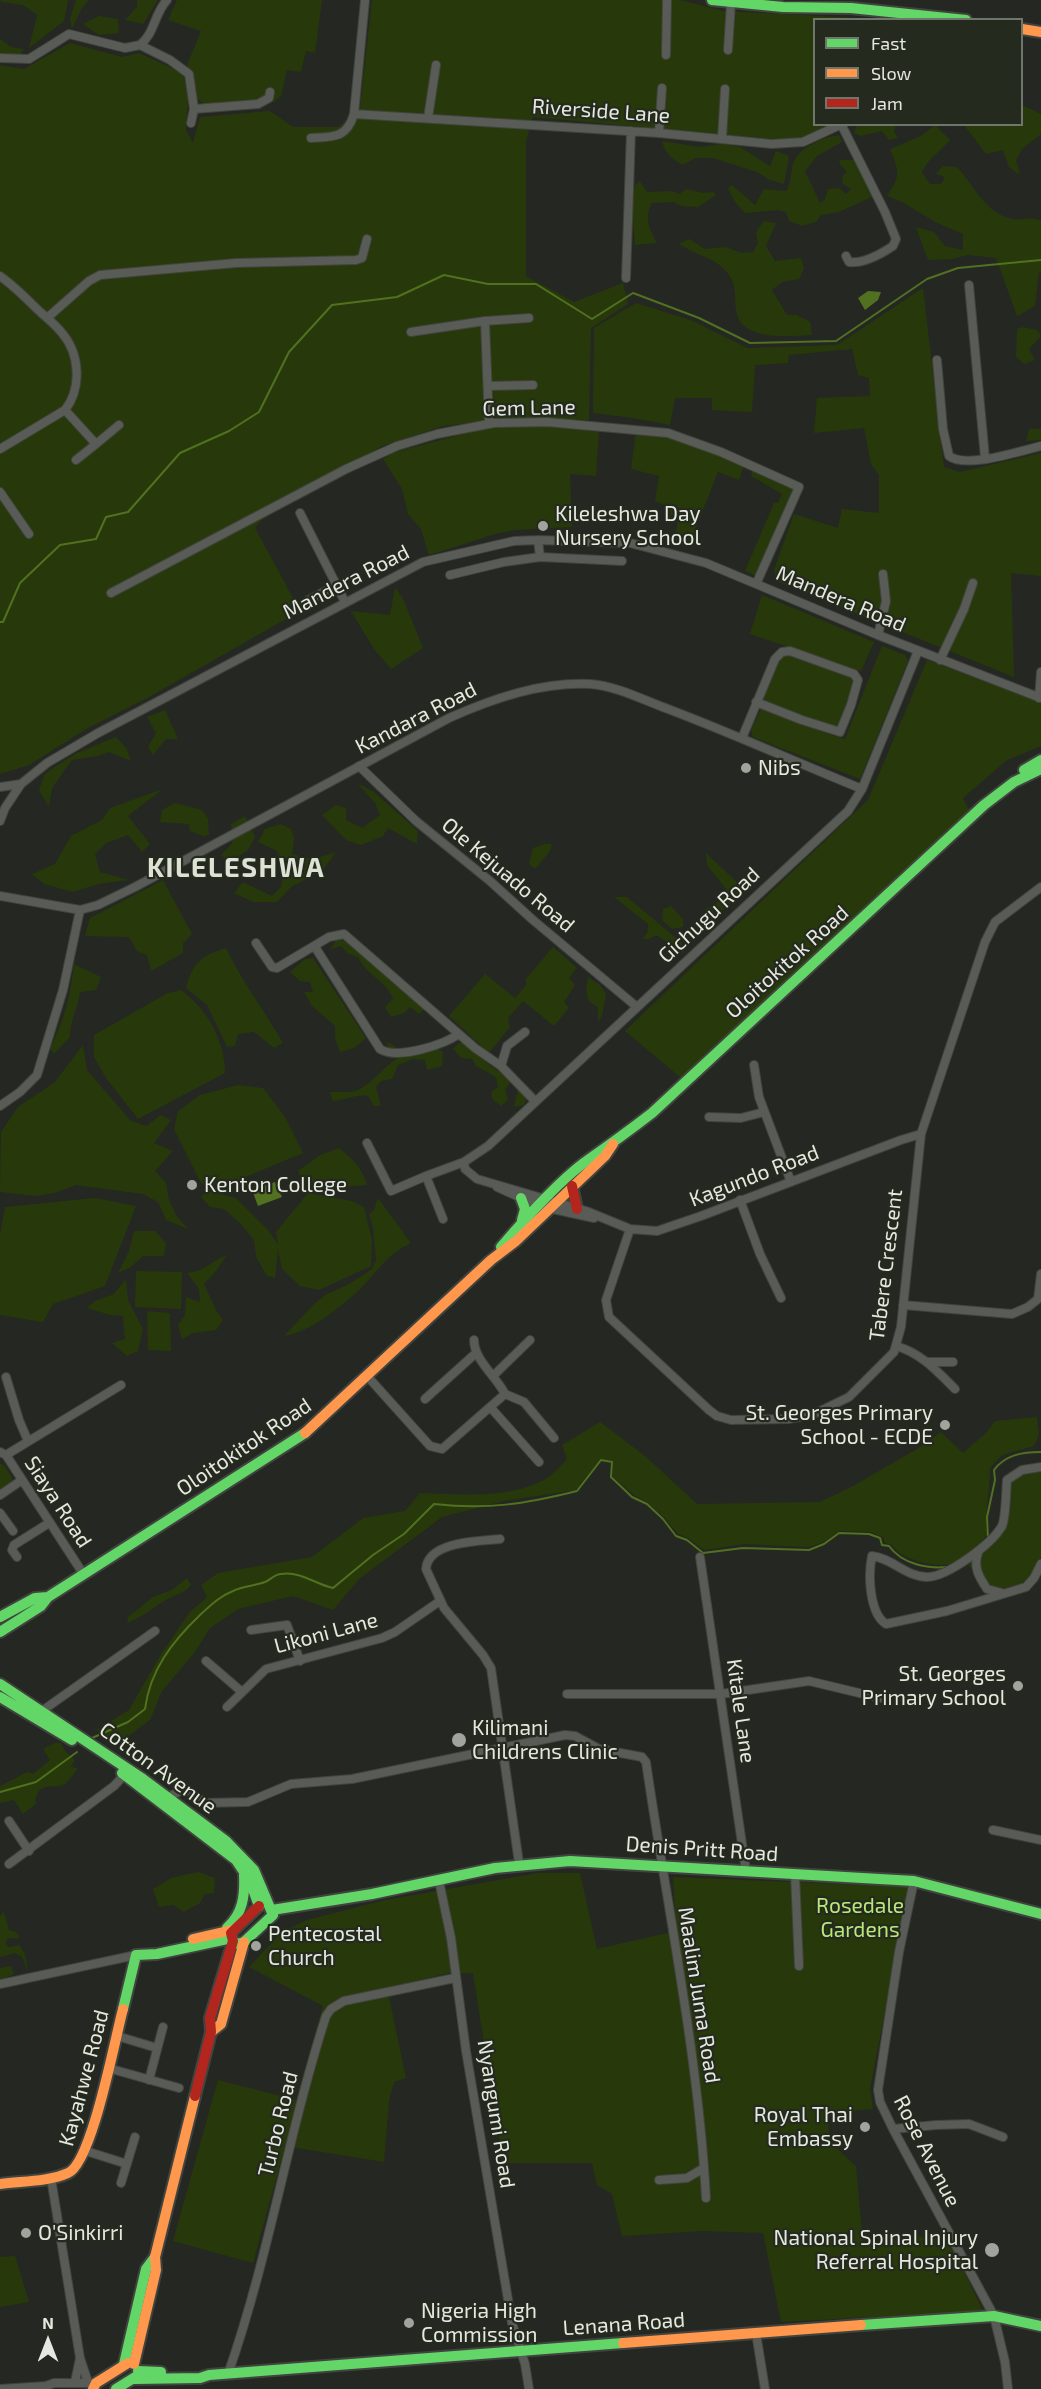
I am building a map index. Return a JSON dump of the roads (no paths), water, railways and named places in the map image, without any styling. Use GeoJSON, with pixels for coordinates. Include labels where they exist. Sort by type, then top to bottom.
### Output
{"type":"FeatureCollection","features":[{"type":"Feature","properties":{"kind":"main road"},"geometry":{"type":"LineString","coordinates":[[712,0],[731,3],[851,8],[947,18]]}},
{"type":"Feature","properties":{"kind":"main road"},"geometry":{"type":"LineString","coordinates":[[1023,29],[1041,32]]}},
{"type":"Feature","properties":{"kind":"main road"},"geometry":{"type":"LineString","coordinates":[[997,794],[1022,770],[1041,760]]}},
{"type":"Feature","properties":{"kind":"main road"},"geometry":{"type":"LineString","coordinates":[[997,794],[1026,775],[1041,769]]}},
{"type":"Feature","properties":{"kind":"main road","name":"Oloitokitok Road"},"geometry":{"type":"LineString","coordinates":[[48,1597],[308,1432],[491,1260],[516,1241],[584,1163],[614,1144],[685,1083],[997,794]]}},
{"type":"Feature","properties":{"kind":"main road","name":"Oloitokitok Road"},"geometry":{"type":"LineString","coordinates":[[491,1260],[521,1223],[572,1186],[614,1144]]}},
{"type":"Feature","properties":{"kind":"main road"},"geometry":{"type":"LineString","coordinates":[[572,1186],[577,1209]]}},
{"type":"Feature","properties":{"kind":"main road"},"geometry":{"type":"LineString","coordinates":[[520,1198],[525,1209],[521,1223]]}},
{"type":"Feature","properties":{"kind":"main road"},"geometry":{"type":"LineString","coordinates":[[0,1617],[35,1598],[48,1597]]}},
{"type":"Feature","properties":{"kind":"main road"},"geometry":{"type":"LineString","coordinates":[[0,1632],[41,1606],[48,1597]]}},
{"type":"Feature","properties":{"kind":"main road","name":"Cotton Avenue"},"geometry":{"type":"LineString","coordinates":[[0,1684],[38,1713],[168,1797],[240,1855],[248,1862],[260,1883],[266,1912]]}},
{"type":"Feature","properties":{"kind":"main road","name":"Cotton Avenue"},"geometry":{"type":"LineString","coordinates":[[0,1697],[38,1713]]}},
{"type":"Feature","properties":{"kind":"main road","name":"Cotton Avenue"},"geometry":{"type":"LineString","coordinates":[[127,1772],[244,1870],[266,1912]]}},
{"type":"Feature","properties":{"kind":"main road","name":"Denis Pritt Road"},"geometry":{"type":"LineString","coordinates":[[266,1912],[291,1906],[361,1897],[519,1863],[570,1861],[914,1881],[1041,1914]]}},
{"type":"Feature","properties":{"kind":"main road"},"geometry":{"type":"LineString","coordinates":[[103,2386],[130,2371],[156,2270],[155,2257],[212,2032],[221,2024],[236,1935],[234,1923],[244,1902],[244,1870]]}},
{"type":"Feature","properties":{"kind":"main road"},"geometry":{"type":"LineString","coordinates":[[260,1883],[277,1899],[291,1906]]}},
{"type":"Feature","properties":{"kind":"main road","name":"Denis Pritt Road"},"geometry":{"type":"LineString","coordinates":[[266,1912],[352,1901],[361,1897]]}},
{"type":"Feature","properties":{"kind":"main road"},"geometry":{"type":"LineString","coordinates":[[236,1935],[266,1912]]}},
{"type":"Feature","properties":{"kind":"main road"},"geometry":{"type":"LineString","coordinates":[[136,1955],[155,1949],[236,1935],[266,1912]]}},
{"type":"Feature","properties":{"kind":"main road","name":"Kayahwe Road"},"geometry":{"type":"LineString","coordinates":[[0,2184],[51,2178],[70,2173],[80,2163],[86,2151],[117,2036],[136,1955]]}},
{"type":"Feature","properties":{"kind":"main road"},"geometry":{"type":"LineString","coordinates":[[130,2371],[134,2325],[146,2269],[155,2257]]}},
{"type":"Feature","properties":{"kind":"main road","name":"Lenana Road"},"geometry":{"type":"LineString","coordinates":[[130,2371],[200,2378],[209,2375],[756,2332],[994,2316],[1041,2326]]}},
{"type":"Feature","properties":{"kind":"street"},"geometry":{"type":"LineString","coordinates":[[0,58],[29,60],[69,34],[125,48],[140,45],[148,39],[159,11],[167,0]]}},
{"type":"Feature","properties":{"kind":"street"},"geometry":{"type":"LineString","coordinates":[[311,138],[337,135],[351,124],[354,114],[365,0]]}},
{"type":"Feature","properties":{"kind":"street"},"geometry":{"type":"LineString","coordinates":[[666,55],[667,0]]}},
{"type":"Feature","properties":{"kind":"street"},"geometry":{"type":"LineString","coordinates":[[728,50],[731,3]]}},
{"type":"Feature","properties":{"kind":"street"},"geometry":{"type":"LineString","coordinates":[[140,45],[170,60],[189,74],[194,109],[191,123]]}},
{"type":"Feature","properties":{"kind":"street"},"geometry":{"type":"LineString","coordinates":[[428,118],[436,65]]}},
{"type":"Feature","properties":{"kind":"street"},"geometry":{"type":"LineString","coordinates":[[659,133],[662,88]]}},
{"type":"Feature","properties":{"kind":"street"},"geometry":{"type":"LineString","coordinates":[[722,138],[725,89]]}},
{"type":"Feature","properties":{"kind":"street"},"geometry":{"type":"LineString","coordinates":[[194,109],[258,104],[269,98],[270,92]]}},
{"type":"Feature","properties":{"kind":"street","name":"Riverside Lane"},"geometry":{"type":"LineString","coordinates":[[354,114],[796,144],[839,126]]}},
{"type":"Feature","properties":{"kind":"street"},"geometry":{"type":"LineString","coordinates":[[842,126],[885,212],[896,239],[893,246],[874,256],[852,263],[846,256]]}},
{"type":"Feature","properties":{"kind":"street"},"geometry":{"type":"LineString","coordinates":[[626,278],[631,131]]}},
{"type":"Feature","properties":{"kind":"street"},"geometry":{"type":"LineString","coordinates":[[47,318],[89,281],[100,275],[236,263],[356,260],[362,258],[366,251],[367,239]]}},
{"type":"Feature","properties":{"kind":"street"},"geometry":{"type":"LineString","coordinates":[[0,276],[17,287],[63,334],[75,358],[76,390],[65,410],[0,449]]}},
{"type":"Feature","properties":{"kind":"street"},"geometry":{"type":"LineString","coordinates":[[969,285],[985,458]]}},
{"type":"Feature","properties":{"kind":"street"},"geometry":{"type":"LineString","coordinates":[[411,332],[485,321],[529,318]]}},
{"type":"Feature","properties":{"kind":"street"},"geometry":{"type":"LineString","coordinates":[[485,321],[489,424]]}},
{"type":"Feature","properties":{"kind":"street"},"geometry":{"type":"LineString","coordinates":[[937,360],[944,435],[949,456],[959,461],[1041,446]]}},
{"type":"Feature","properties":{"kind":"street"},"geometry":{"type":"LineString","coordinates":[[488,386],[533,385]]}},
{"type":"Feature","properties":{"kind":"street"},"geometry":{"type":"LineString","coordinates":[[65,410],[96,444]]}},
{"type":"Feature","properties":{"kind":"street","name":"Gem Lane"},"geometry":{"type":"LineString","coordinates":[[111,593],[346,468],[397,446],[489,424],[547,422],[668,433],[731,456],[799,487],[757,582]]}},
{"type":"Feature","properties":{"kind":"street"},"geometry":{"type":"LineString","coordinates":[[76,460],[119,425]]}},
{"type":"Feature","properties":{"kind":"street"},"geometry":{"type":"LineString","coordinates":[[0,492],[29,534]]}},
{"type":"Feature","properties":{"kind":"street"},"geometry":{"type":"LineString","coordinates":[[300,513],[345,602]]}},
{"type":"Feature","properties":{"kind":"street"},"geometry":{"type":"LineString","coordinates":[[538,540],[540,557]]}},
{"type":"Feature","properties":{"kind":"street","name":"Mandera Road"},"geometry":{"type":"LineString","coordinates":[[0,821],[2,805],[21,784],[47,762],[98,733],[423,562],[514,541],[630,543],[706,563],[757,582],[878,635],[1040,698]]}},
{"type":"Feature","properties":{"kind":"street"},"geometry":{"type":"LineString","coordinates":[[450,575],[504,562],[540,557],[622,561]]}},
{"type":"Feature","properties":{"kind":"street"},"geometry":{"type":"LineString","coordinates":[[878,635],[886,601],[883,574]]}},
{"type":"Feature","properties":{"kind":"street"},"geometry":{"type":"LineString","coordinates":[[940,660],[964,609],[973,583]]}},
{"type":"Feature","properties":{"kind":"street"},"geometry":{"type":"LineString","coordinates":[[306,602],[337,585]]}},
{"type":"Feature","properties":{"kind":"street"},"geometry":{"type":"LineString","coordinates":[[742,738],[756,702],[775,658],[786,651],[854,674],[858,680],[848,715],[840,732],[809,723],[756,702]]}},
{"type":"Feature","properties":{"kind":"street","name":"Gichugu Road"},"geometry":{"type":"LineString","coordinates":[[367,1143],[391,1191],[464,1162],[488,1146],[830,830],[852,806],[862,789],[918,651]]}},
{"type":"Feature","properties":{"kind":"street"},"geometry":{"type":"LineString","coordinates":[[1040,698],[1041,672]]}},
{"type":"Feature","properties":{"kind":"street","name":"Kandara Road"},"geometry":{"type":"LineString","coordinates":[[0,896],[80,910],[98,905],[426,729],[492,699],[522,691],[570,684],[606,686],[742,738],[862,789]]}},
{"type":"Feature","properties":{"kind":"street","name":"Ole Kejuado Road"},"geometry":{"type":"LineString","coordinates":[[359,766],[416,821],[637,1007]]}},
{"type":"Feature","properties":{"kind":"street"},"geometry":{"type":"LineString","coordinates":[[0,787],[21,784]]}},
{"type":"Feature","properties":{"kind":"street","name":"Tabere Crescent"},"geometry":{"type":"LineString","coordinates":[[630,1229],[606,1300],[609,1317],[717,1416],[725,1420],[788,1419],[812,1415],[849,1397],[887,1361],[896,1346],[903,1305],[921,1134],[989,930],[995,922],[1041,887]]}},
{"type":"Feature","properties":{"kind":"street"},"geometry":{"type":"LineString","coordinates":[[0,1106],[20,1092],[37,1075],[63,990],[80,910]]}},
{"type":"Feature","properties":{"kind":"street"},"geometry":{"type":"LineString","coordinates":[[256,943],[274,968],[281,967],[329,938],[344,934],[459,1034],[501,1066],[535,1101]]}},
{"type":"Feature","properties":{"kind":"street"},"geometry":{"type":"LineString","coordinates":[[315,947],[380,1049],[395,1054],[437,1045],[459,1034]]}},
{"type":"Feature","properties":{"kind":"street"},"geometry":{"type":"LineString","coordinates":[[501,1066],[507,1046],[525,1032]]}},
{"type":"Feature","properties":{"kind":"street"},"geometry":{"type":"LineString","coordinates":[[754,1065],[759,1097],[790,1182]]}},
{"type":"Feature","properties":{"kind":"street"},"geometry":{"type":"LineString","coordinates":[[709,1117],[741,1118],[764,1112]]}},
{"type":"Feature","properties":{"kind":"street","name":"Kagundo Road"},"geometry":{"type":"LineString","coordinates":[[547,1204],[577,1209],[630,1229],[657,1231],[921,1134]]}},
{"type":"Feature","properties":{"kind":"street"},"geometry":{"type":"LineString","coordinates":[[464,1162],[469,1174],[547,1204]]}},
{"type":"Feature","properties":{"kind":"street"},"geometry":{"type":"LineString","coordinates":[[426,1176],[443,1218]]}},
{"type":"Feature","properties":{"kind":"street"},"geometry":{"type":"LineString","coordinates":[[488,1182],[520,1198],[547,1204]]}},
{"type":"Feature","properties":{"kind":"street"},"geometry":{"type":"LineString","coordinates":[[740,1200],[760,1254],[781,1298]]}},
{"type":"Feature","properties":{"kind":"street","name":"Kagundo Road"},"geometry":{"type":"LineString","coordinates":[[547,1204],[597,1217]]}},
{"type":"Feature","properties":{"kind":"street"},"geometry":{"type":"LineString","coordinates":[[903,1305],[1012,1314],[1028,1307],[1038,1299],[1041,1274]]}},
{"type":"Feature","properties":{"kind":"street"},"geometry":{"type":"LineString","coordinates":[[474,1340],[476,1353],[494,1375],[505,1394],[524,1402],[554,1438]]}},
{"type":"Feature","properties":{"kind":"street"},"geometry":{"type":"LineString","coordinates":[[494,1375],[530,1340]]}},
{"type":"Feature","properties":{"kind":"street"},"geometry":{"type":"LineString","coordinates":[[896,1346],[908,1349],[928,1362],[955,1389]]}},
{"type":"Feature","properties":{"kind":"street"},"geometry":{"type":"LineString","coordinates":[[425,1399],[476,1353]]}},
{"type":"Feature","properties":{"kind":"street"},"geometry":{"type":"LineString","coordinates":[[928,1362],[953,1362]]}},
{"type":"Feature","properties":{"kind":"street"},"geometry":{"type":"LineString","coordinates":[[6,1377],[27,1441]]}},
{"type":"Feature","properties":{"kind":"street"},"geometry":{"type":"LineString","coordinates":[[368,1377],[430,1446],[438,1450],[452,1442],[505,1394]]}},
{"type":"Feature","properties":{"kind":"street"},"geometry":{"type":"LineString","coordinates":[[3,1453],[121,1385]]}},
{"type":"Feature","properties":{"kind":"street"},"geometry":{"type":"LineString","coordinates":[[491,1408],[539,1462]]}},
{"type":"Feature","properties":{"kind":"street","name":"Siaya Road"},"geometry":{"type":"LineString","coordinates":[[3,1453],[84,1575]]}},
{"type":"Feature","properties":{"kind":"street"},"geometry":{"type":"LineString","coordinates":[[1041,1467],[1022,1470],[1007,1480],[1002,1525],[978,1553],[928,1577],[910,1574],[881,1557],[872,1556],[868,1573],[875,1609],[880,1620],[886,1624],[947,1611],[1026,1587],[1031,1583],[1041,1564]]}},
{"type":"Feature","properties":{"kind":"street"},"geometry":{"type":"LineString","coordinates":[[0,1495],[22,1480]]}},
{"type":"Feature","properties":{"kind":"street"},"geometry":{"type":"LineString","coordinates":[[0,1513],[13,1531]]}},
{"type":"Feature","properties":{"kind":"street"},"geometry":{"type":"LineString","coordinates":[[17,1557],[12,1550],[14,1545],[49,1522]]}},
{"type":"Feature","properties":{"kind":"street"},"geometry":{"type":"LineString","coordinates":[[500,1539],[449,1546],[426,1564],[427,1575],[440,1601],[491,1668],[519,1863]]}},
{"type":"Feature","properties":{"kind":"street"},"geometry":{"type":"LineString","coordinates":[[978,1553],[975,1563],[987,1589],[1004,1593]]}},
{"type":"Feature","properties":{"kind":"street","name":"Kitale Lane"},"geometry":{"type":"LineString","coordinates":[[700,1557],[746,1871]]}},
{"type":"Feature","properties":{"kind":"street","name":"Likoni Lane"},"geometry":{"type":"LineString","coordinates":[[227,1707],[266,1669],[382,1638],[395,1632],[440,1601]]}},
{"type":"Feature","properties":{"kind":"street"},"geometry":{"type":"LineString","coordinates":[[251,1630],[287,1624],[300,1661]]}},
{"type":"Feature","properties":{"kind":"street"},"geometry":{"type":"LineString","coordinates":[[38,1713],[155,1631]]}},
{"type":"Feature","properties":{"kind":"street"},"geometry":{"type":"LineString","coordinates":[[206,1661],[242,1692]]}},
{"type":"Feature","properties":{"kind":"street"},"geometry":{"type":"LineString","coordinates":[[567,1694],[721,1694],[809,1681],[880,1698]]}},
{"type":"Feature","properties":{"kind":"street","name":"Maalim Juma Road"},"geometry":{"type":"LineString","coordinates":[[504,1747],[565,1734],[575,1736],[600,1749],[642,1757],[646,1762],[687,2018],[705,2168],[706,2198]]}},
{"type":"Feature","properties":{"kind":"street"},"geometry":{"type":"LineString","coordinates":[[168,1797],[183,1790],[190,1792],[205,1803],[248,1802],[291,1784],[327,1783],[352,1779],[504,1747]]}},
{"type":"Feature","properties":{"kind":"street"},"geometry":{"type":"LineString","coordinates":[[9,1864],[114,1786],[127,1772]]}},
{"type":"Feature","properties":{"kind":"street"},"geometry":{"type":"LineString","coordinates":[[9,1821],[29,1851]]}},
{"type":"Feature","properties":{"kind":"street"},"geometry":{"type":"LineString","coordinates":[[993,1830],[1041,1840]]}},
{"type":"Feature","properties":{"kind":"street"},"geometry":{"type":"LineString","coordinates":[[795,1874],[799,1966]]}},
{"type":"Feature","properties":{"kind":"street","name":"Nyangumi Road"},"geometry":{"type":"LineString","coordinates":[[439,1881],[451,1938],[512,2323],[529,2389]]}},
{"type":"Feature","properties":{"kind":"street","name":"Rose Avenue"},"geometry":{"type":"LineString","coordinates":[[914,1881],[899,1952],[878,2090],[880,2102],[994,2316],[1005,2362],[1008,2389]]}},
{"type":"Feature","properties":{"kind":"street"},"geometry":{"type":"LineString","coordinates":[[0,1984],[136,1955]]}},
{"type":"Feature","properties":{"kind":"street","name":"Turbo Road"},"geometry":{"type":"LineString","coordinates":[[228,2374],[277,2203],[306,2081],[326,2016],[331,2009],[344,2001],[456,1978]]}},
{"type":"Feature","properties":{"kind":"street"},"geometry":{"type":"LineString","coordinates":[[148,2080],[163,2026]]}},
{"type":"Feature","properties":{"kind":"street"},"geometry":{"type":"LineString","coordinates":[[117,2036],[157,2048]]}},
{"type":"Feature","properties":{"kind":"street"},"geometry":{"type":"LineString","coordinates":[[108,2068],[179,2088]]}},
{"type":"Feature","properties":{"kind":"street"},"geometry":{"type":"LineString","coordinates":[[893,2129],[969,2124],[1003,2137]]}},
{"type":"Feature","properties":{"kind":"street"},"geometry":{"type":"LineString","coordinates":[[121,2182],[135,2137]]}},
{"type":"Feature","properties":{"kind":"street"},"geometry":{"type":"LineString","coordinates":[[86,2151],[127,2164]]}},
{"type":"Feature","properties":{"kind":"street"},"geometry":{"type":"LineString","coordinates":[[659,2180],[687,2178],[705,2168]]}},
{"type":"Feature","properties":{"kind":"street"},"geometry":{"type":"LineString","coordinates":[[51,2178],[80,2358],[75,2382]]}},
{"type":"Feature","properties":{"kind":"street"},"geometry":{"type":"LineString","coordinates":[[756,2332],[765,2389]]}},
{"type":"Feature","properties":{"kind":"street"},"geometry":{"type":"LineString","coordinates":[[80,2358],[103,2386]]}},
{"type":"Feature","properties":{"kind":"street"},"geometry":{"type":"LineString","coordinates":[[0,2389],[50,2388],[54,2383],[75,2382],[103,2386]]}},
{"type":"Feature","properties":{"kind":"waterway"},"geometry":{"type":"LineString","coordinates":[[0,622],[3,622],[20,583],[60,545],[96,539],[106,517],[128,512],[180,453],[229,431],[259,412],[289,352],[332,305],[397,297],[444,275],[488,284],[536,284],[592,319],[633,293],[699,318],[750,343],[836,341],[927,279],[958,268],[1041,260]]}},
{"type":"Feature","properties":{"kind":"waterway"},"geometry":{"type":"LineString","coordinates":[[988,1538],[987,1517],[995,1480],[994,1470],[1014,1455],[1041,1452]]}},
{"type":"Feature","properties":{"kind":"waterway"},"geometry":{"type":"LineString","coordinates":[[92,1738],[128,1722],[145,1709],[157,1669],[172,1646],[200,1615],[228,1593],[265,1582],[279,1574],[295,1574],[333,1588],[373,1555],[404,1534],[434,1504],[506,1505],[577,1491],[601,1460],[612,1462],[611,1477],[632,1497],[647,1504],[676,1536],[687,1540],[703,1553],[743,1548],[809,1550],[824,1544],[839,1533],[869,1534],[880,1538],[882,1545],[889,1546],[901,1557],[915,1564],[948,1567]]}},
{"type":"Feature","properties":{"kind":"waterway"},"geometry":{"type":"LineString","coordinates":[[0,1792],[36,1782],[77,1752]]}},
{"type":"Feature","properties":{"kind":"place","name":"Kileleshwa Day Nursery School"},"geometry":{"type":"Point","coordinates":[543,526]}},
{"type":"Feature","properties":{"kind":"place","name":"Nibs"},"geometry":{"type":"Point","coordinates":[746,768]}},
{"type":"Feature","properties":{"kind":"place","name":"Kenton College"},"geometry":{"type":"Point","coordinates":[192,1185]}},
{"type":"Feature","properties":{"kind":"place","name":"St. Georges Primary School - ECDE"},"geometry":{"type":"Point","coordinates":[945,1425]}},
{"type":"Feature","properties":{"kind":"place","name":"St. Georges Primary School"},"geometry":{"type":"Point","coordinates":[1018,1686]}},
{"type":"Feature","properties":{"kind":"place","name":"Kilimani Childrens Clinic"},"geometry":{"type":"Point","coordinates":[459,1740]}},
{"type":"Feature","properties":{"kind":"place","name":"Pentecostal Church"},"geometry":{"type":"Point","coordinates":[256,1946]}},
{"type":"Feature","properties":{"kind":"place","name":"Royal Thai Embassy"},"geometry":{"type":"Point","coordinates":[865,2127]}},
{"type":"Feature","properties":{"kind":"place","name":"O'Sinkirri"},"geometry":{"type":"Point","coordinates":[26,2233]}},
{"type":"Feature","properties":{"kind":"place","name":"National Spinal Injury Referral Hospital"},"geometry":{"type":"Point","coordinates":[992,2250]}},
{"type":"Feature","properties":{"kind":"place","name":"Nigeria High Commission"},"geometry":{"type":"Point","coordinates":[409,2323]}},
{"type":"Feature","properties":{"kind":"district","name":"KILELESHWA"},"geometry":{"type":"Point","coordinates":[236,868]}},
{"type":"Feature","properties":{"kind":"park label","name":"Rosedale Gardens"},"geometry":{"type":"Point","coordinates":[860,1918]}}]}
